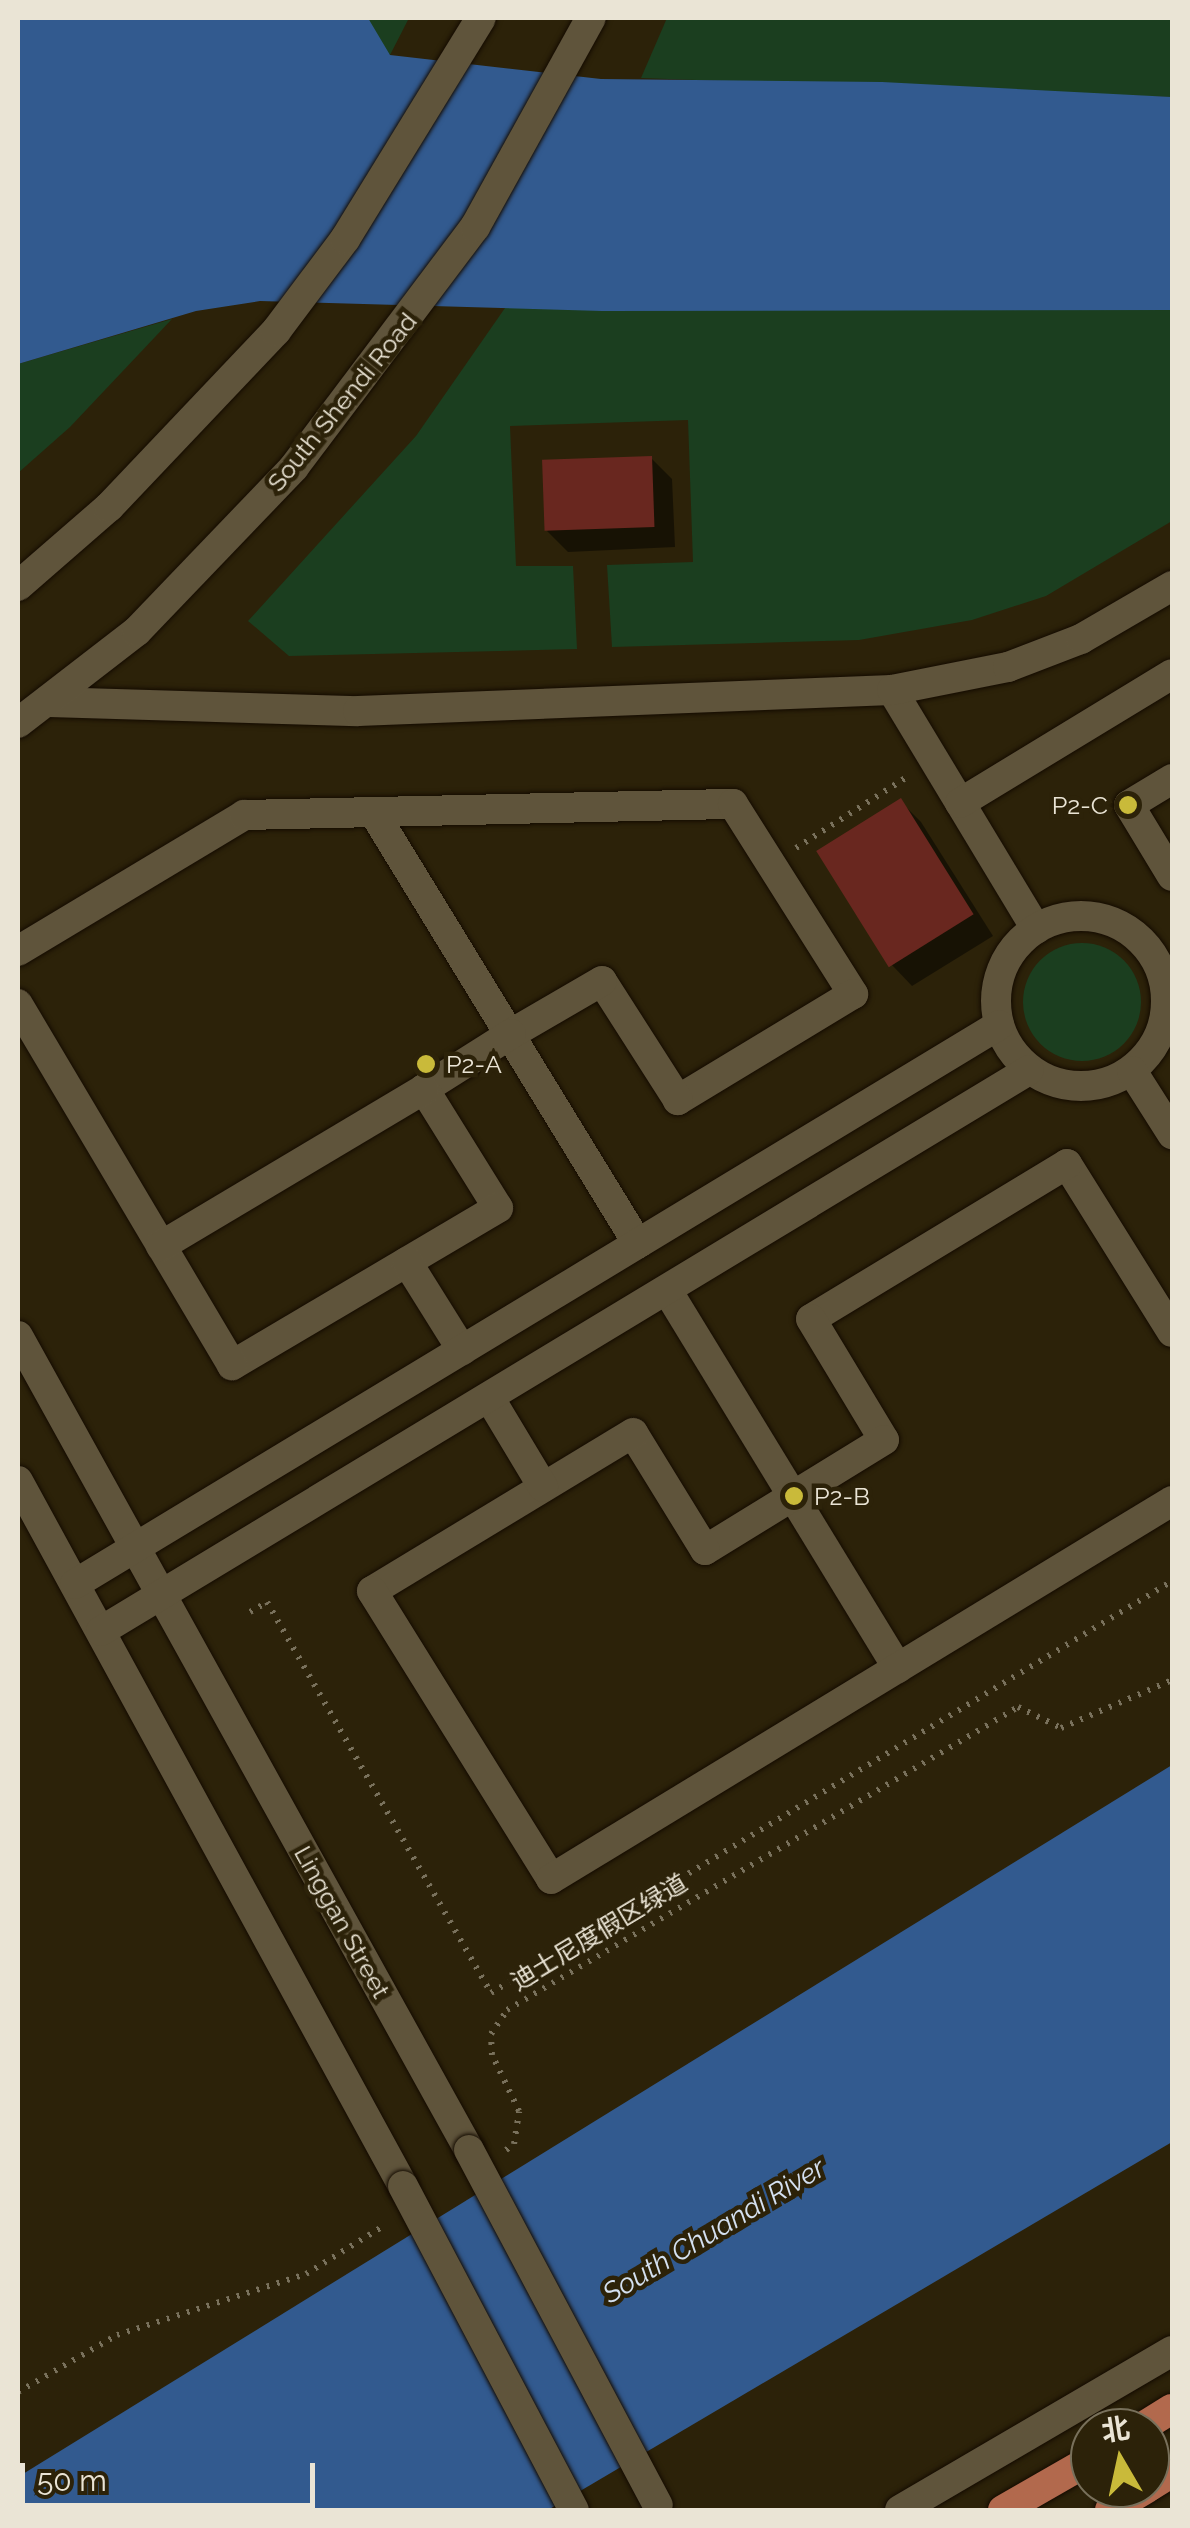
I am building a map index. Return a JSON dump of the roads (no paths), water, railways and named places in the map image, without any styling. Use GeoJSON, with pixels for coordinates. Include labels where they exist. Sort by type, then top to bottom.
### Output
{"type":"FeatureCollection","features":[{"type":"Feature","properties":{"kind":"main road"},"geometry":{"type":"LineString","coordinates":[[1003,2510],[1070,2471]]}},
{"type":"Feature","properties":{"kind":"street"},"geometry":{"type":"LineString","coordinates":[[18,586],[109,507],[214,400],[345,239],[481,18]]}},
{"type":"Feature","properties":{"kind":"street","name":"South Shendi Road"},"geometry":{"type":"LineString","coordinates":[[18,723],[137,631],[294,467],[476,226],[590,18]]}},
{"type":"Feature","properties":{"kind":"street"},"geometry":{"type":"LineString","coordinates":[[48,702],[358,711],[892,690],[1027,660],[1081,639],[1172,586]]}},
{"type":"Feature","properties":{"kind":"street"},"geometry":{"type":"LineString","coordinates":[[960,804],[1172,674]]}},
{"type":"Feature","properties":{"kind":"street"},"geometry":{"type":"LineString","coordinates":[[892,690],[1036,929]]}},
{"type":"Feature","properties":{"kind":"street"},"geometry":{"type":"LineString","coordinates":[[1172,779],[1129,805],[1172,876]]}},
{"type":"Feature","properties":{"kind":"street"},"geometry":{"type":"LineString","coordinates":[[18,951],[244,815],[733,804],[852,994],[678,1100],[602,980],[162,1246]]}},
{"type":"Feature","properties":{"kind":"street"},"geometry":{"type":"LineString","coordinates":[[374,813],[638,1244]]}},
{"type":"Feature","properties":{"kind":"street"},"geometry":{"type":"LineString","coordinates":[[1062,918],[1106,920],[1144,942],[1160,966],[1165,1023],[1132,1071],[1081,1087],[1029,1070],[999,1025],[1001,970],[1036,929],[1062,918]]}},
{"type":"Feature","properties":{"kind":"street"},"geometry":{"type":"LineString","coordinates":[[18,1004],[232,1365],[498,1208],[424,1088]]}},
{"type":"Feature","properties":{"kind":"street"},"geometry":{"type":"LineString","coordinates":[[75,1584],[999,1025]]}},
{"type":"Feature","properties":{"kind":"street"},"geometry":{"type":"LineString","coordinates":[[101,1631],[1029,1070]]}},
{"type":"Feature","properties":{"kind":"street"},"geometry":{"type":"LineString","coordinates":[[1132,1071],[1172,1134]]}},
{"type":"Feature","properties":{"kind":"street"},"geometry":{"type":"LineString","coordinates":[[1172,1332],[1067,1164],[812,1319],[884,1440],[705,1550],[633,1432],[372,1591],[551,1879],[1172,1501]]}},
{"type":"Feature","properties":{"kind":"street"},"geometry":{"type":"LineString","coordinates":[[407,1262],[462,1350]]}},
{"type":"Feature","properties":{"kind":"street"},"geometry":{"type":"LineString","coordinates":[[666,1290],[898,1668]]}},
{"type":"Feature","properties":{"kind":"street","name":"Linggan Street"},"geometry":{"type":"LineString","coordinates":[[18,1336],[161,1596],[484,2152],[659,2508]]}},
{"type":"Feature","properties":{"kind":"street"},"geometry":{"type":"LineString","coordinates":[[488,1397],[544,1487]]}},
{"type":"Feature","properties":{"kind":"street"},"geometry":{"type":"LineString","coordinates":[[18,1481],[402,2200],[574,2510]]}},
{"type":"Feature","properties":{"kind":"street"},"geometry":{"type":"LineString","coordinates":[[900,2510],[1172,2351]]}},
{"type":"Feature","properties":{"kind":"water"},"geometry":{"type":"Polygon","coordinates":[[[18,18],[368,18],[390,55],[601,79],[882,82],[1172,97],[1172,310],[602,311],[260,301],[196,311],[18,364],[18,18]]]}},
{"type":"Feature","properties":{"kind":"water","name":"South Chuandi River"},"geometry":{"type":"Polygon","coordinates":[[[1172,1765],[1172,2142],[548,2510],[18,2510],[18,2477],[1172,1765]]]}},
{"type":"Feature","properties":{"kind":"place","name":"P2-C"},"geometry":{"type":"Point","coordinates":[1128,805]}},
{"type":"Feature","properties":{"kind":"place","name":"P2-A"},"geometry":{"type":"Point","coordinates":[426,1064]}},
{"type":"Feature","properties":{"kind":"place","name":"P2-B"},"geometry":{"type":"Point","coordinates":[794,1496]}}]}
